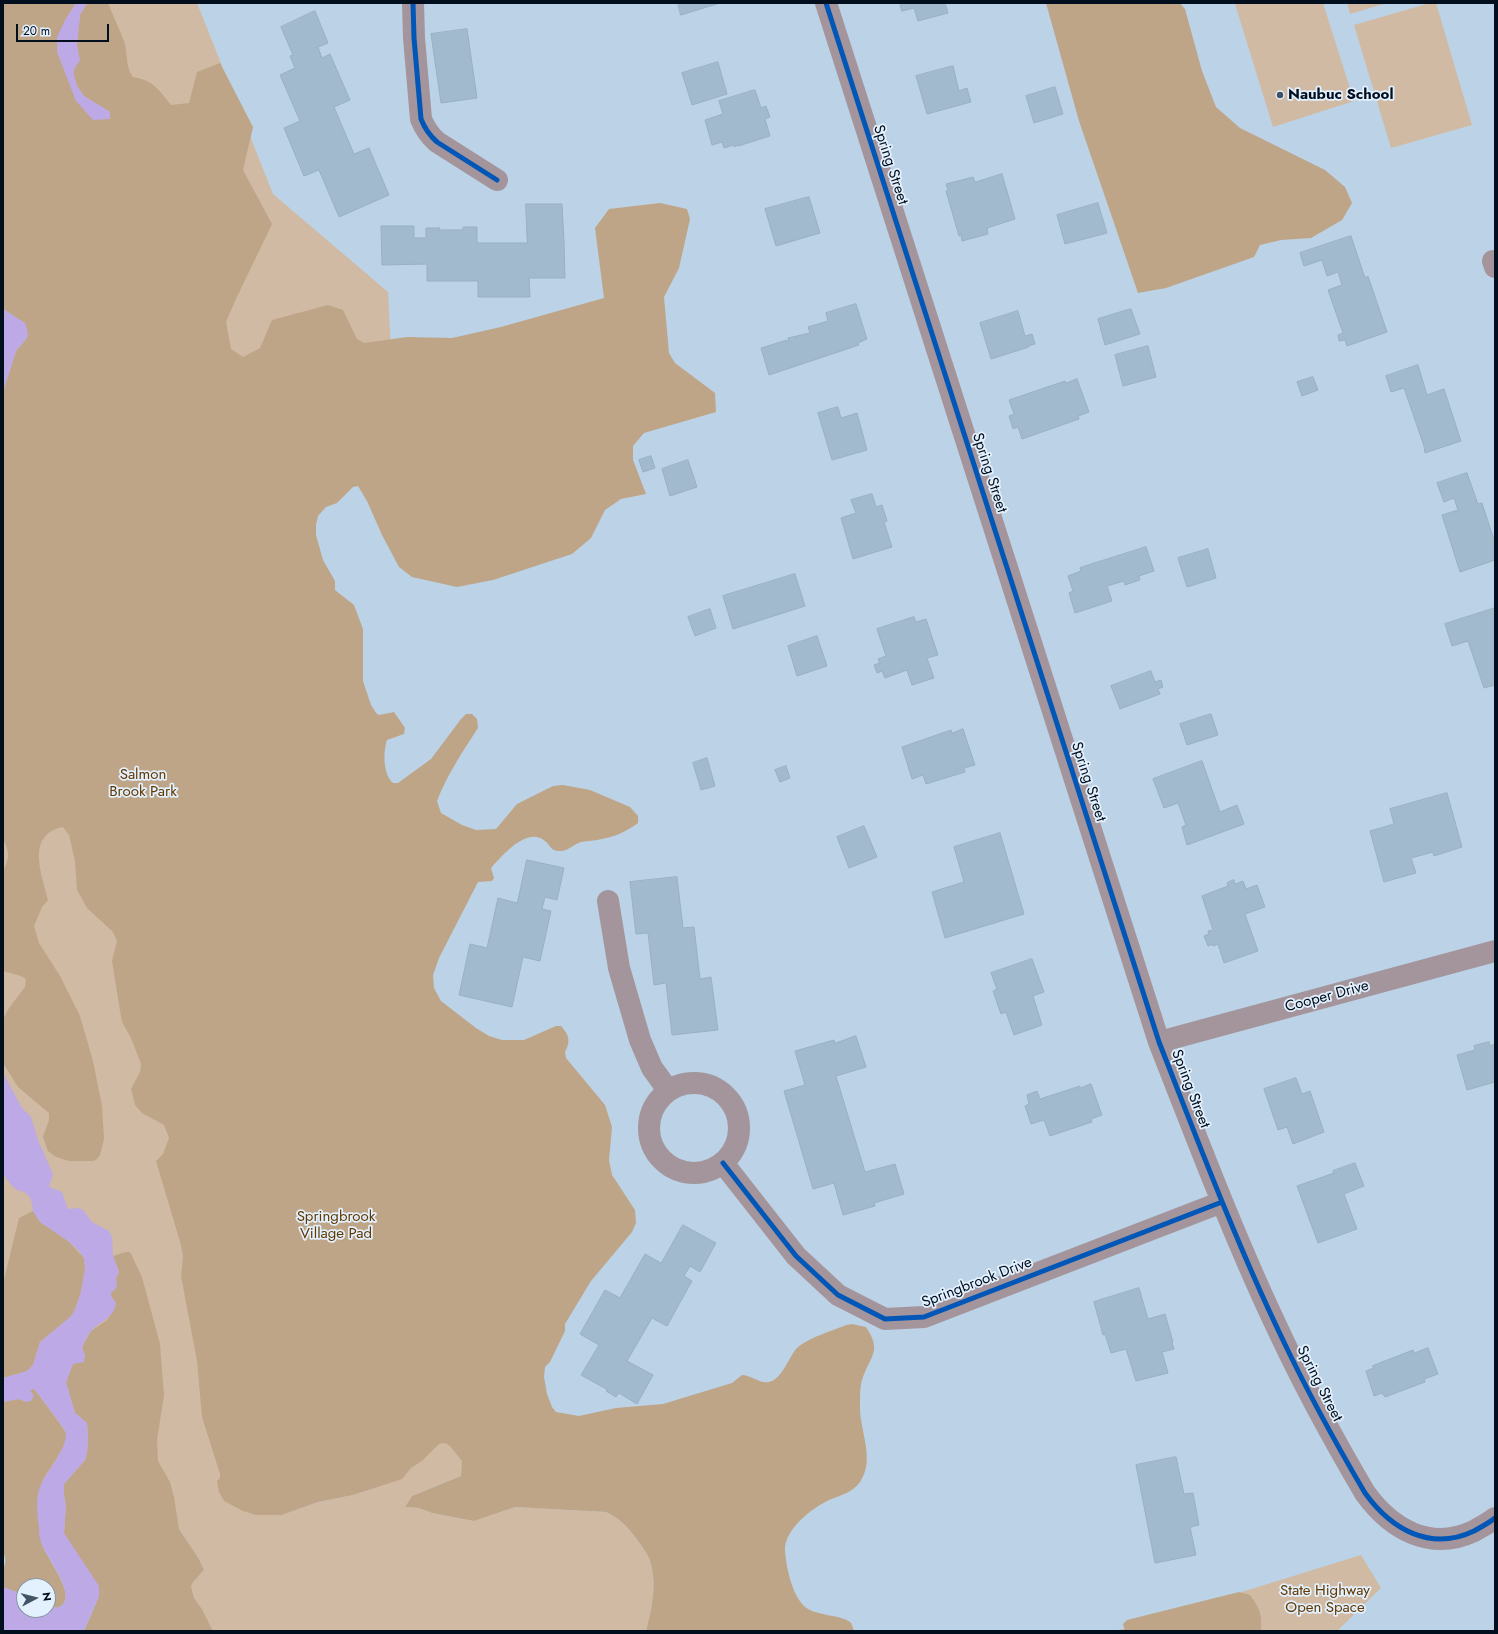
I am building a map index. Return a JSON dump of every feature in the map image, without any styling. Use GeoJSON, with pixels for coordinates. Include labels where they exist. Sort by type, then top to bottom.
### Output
{"type":"FeatureCollection","features":[{"type":"Feature","properties":{"kind":"street"},"geometry":{"type":"LineString","coordinates":[[413,3],[415,53],[421,119],[424,127],[429,135],[437,142],[496,180]]}},
{"type":"Feature","properties":{"kind":"street","name":"Spring Street"},"geometry":{"type":"LineString","coordinates":[[826,3],[1159,1042],[1222,1202],[1281,1337],[1340,1452],[1365,1493],[1373,1504],[1389,1520],[1405,1531],[1427,1538],[1437,1539],[1456,1537],[1473,1531],[1495,1518]]}},
{"type":"Feature","properties":{"kind":"street"},"geometry":{"type":"LineString","coordinates":[[608,901],[619,968],[640,1040],[652,1068],[668,1090]]}},
{"type":"Feature","properties":{"kind":"street","name":"Cooper Drive"},"geometry":{"type":"LineString","coordinates":[[1159,1042],[1495,952]]}},
{"type":"Feature","properties":{"kind":"street"},"geometry":{"type":"LineString","coordinates":[[697,1082],[712,1085],[724,1094],[734,1105],[738,1119],[739,1134],[734,1149],[722,1163],[713,1169],[698,1173],[683,1172],[670,1166],[658,1156],[651,1143],[648,1128],[651,1114],[658,1100],[668,1090],[682,1084],[697,1082]]}},
{"type":"Feature","properties":{"kind":"street","name":"Springbrook Drive"},"geometry":{"type":"LineString","coordinates":[[722,1163],[796,1256],[838,1295],[885,1319],[924,1317],[1222,1202]]}},
{"type":"Feature","properties":{"kind":"green space"},"geometry":{"type":"Polygon","coordinates":[[[3,3],[197,3],[273,194],[388,292],[392,374],[184,438],[380,1045],[513,1465],[461,1476],[412,1496],[405,1507],[419,1508],[432,1513],[474,1521],[515,1507],[606,1512],[626,1526],[649,1558],[653,1576],[653,1595],[646,1631],[213,1631],[202,1609],[194,1598],[191,1586],[204,1570],[199,1559],[179,1529],[3,1545],[3,3]],[[380,1486],[238,1508],[282,1515],[318,1502],[353,1495],[380,1486]]]}},
{"type":"Feature","properties":{"kind":"green space"},"geometry":{"type":"Polygon","coordinates":[[[3,3],[76,3],[64,22],[76,101],[110,112],[84,96],[77,86],[74,76],[73,70],[79,60],[77,45],[80,15],[87,3],[108,3],[124,41],[130,73],[133,77],[140,78],[155,86],[171,105],[189,103],[197,72],[220,63],[253,127],[243,170],[272,224],[226,322],[231,349],[243,357],[260,348],[272,320],[328,305],[343,310],[357,339],[364,343],[407,337],[452,338],[501,327],[604,298],[595,228],[609,209],[660,203],[687,209],[690,219],[679,268],[664,297],[669,353],[675,363],[715,393],[716,412],[644,433],[633,446],[633,460],[646,494],[621,499],[605,510],[591,538],[572,554],[493,580],[457,587],[412,577],[399,567],[382,535],[367,501],[358,486],[353,487],[337,503],[326,507],[318,516],[316,535],[323,560],[335,581],[335,590],[354,605],[363,629],[363,681],[371,705],[379,715],[394,712],[405,728],[404,734],[387,740],[385,763],[387,774],[393,783],[398,783],[431,759],[461,719],[466,714],[472,714],[477,719],[478,728],[456,763],[441,791],[437,801],[441,813],[462,825],[476,830],[496,829],[517,804],[553,786],[563,785],[590,790],[630,807],[638,816],[638,823],[623,832],[603,839],[581,842],[562,851],[554,850],[545,841],[538,837],[531,837],[516,844],[491,868],[494,878],[492,881],[478,882],[439,958],[433,975],[434,988],[441,1001],[489,1036],[502,1040],[524,1040],[556,1026],[561,1026],[566,1032],[568,1038],[568,1045],[565,1052],[566,1058],[605,1105],[612,1127],[609,1160],[612,1175],[635,1210],[636,1223],[632,1232],[591,1281],[565,1324],[565,1331],[550,1362],[545,1367],[544,1377],[547,1394],[552,1407],[556,1412],[579,1416],[616,1408],[663,1404],[732,1383],[742,1375],[749,1376],[762,1382],[769,1382],[778,1377],[796,1349],[806,1341],[846,1325],[852,1324],[866,1327],[874,1343],[874,1349],[860,1389],[860,1415],[867,1454],[865,1473],[857,1486],[853,1489],[815,1508],[800,1520],[789,1535],[785,1550],[790,1580],[800,1602],[810,1610],[847,1620],[851,1624],[854,1631],[646,1631],[654,1586],[652,1567],[649,1558],[636,1538],[619,1520],[611,1514],[606,1512],[515,1507],[474,1521],[432,1513],[419,1508],[405,1507],[412,1496],[461,1476],[462,1461],[450,1446],[445,1443],[439,1444],[423,1460],[411,1468],[402,1479],[353,1495],[318,1502],[282,1515],[256,1515],[243,1511],[224,1501],[219,1492],[217,1481],[220,1478],[220,1474],[202,1417],[197,1361],[181,1276],[183,1256],[181,1245],[156,1161],[163,1154],[169,1138],[164,1125],[142,1113],[135,1105],[131,1089],[140,1072],[141,1064],[131,1038],[122,1022],[112,961],[117,941],[113,932],[87,908],[77,890],[75,861],[69,835],[63,827],[51,831],[44,838],[40,847],[40,868],[48,900],[42,907],[34,926],[39,943],[60,976],[80,1016],[93,1061],[102,1106],[104,1139],[100,1155],[96,1160],[69,1161],[56,1157],[48,1151],[43,1137],[49,1120],[49,1113],[18,1087],[3,1063],[3,1019],[9,1008],[25,987],[26,979],[3,971],[3,872],[8,855],[3,839],[3,392],[16,351],[27,338],[25,323],[3,309],[3,3]]]}},
{"type":"Feature","properties":{"kind":"green space"},"geometry":{"type":"Polygon","coordinates":[[[1046,3],[1180,3],[1185,9],[1202,71],[1216,107],[1240,128],[1325,170],[1345,187],[1352,203],[1342,220],[1311,238],[1281,240],[1260,245],[1254,257],[1166,288],[1138,293],[1079,121],[1046,3]]]}},
{"type":"Feature","properties":{"kind":"green space"},"geometry":{"type":"Polygon","coordinates":[[[1323,3],[1354,101],[1273,127],[1235,4],[1323,3]]]}},
{"type":"Feature","properties":{"kind":"green space"},"geometry":{"type":"Polygon","coordinates":[[[1347,3],[1387,3],[1350,14],[1347,3]]]}},
{"type":"Feature","properties":{"kind":"green space"},"geometry":{"type":"Polygon","coordinates":[[[1430,3],[1436,3],[1472,125],[1391,148],[1354,25],[1430,3]]]}},
{"type":"Feature","properties":{"kind":"green space"},"geometry":{"type":"Polygon","coordinates":[[[33,1211],[40,1222],[68,1241],[84,1258],[85,1269],[81,1292],[74,1312],[40,1342],[33,1365],[27,1371],[3,1378],[3,1284],[19,1218],[33,1211]]]}},
{"type":"Feature","properties":{"kind":"green space"},"geometry":{"type":"Polygon","coordinates":[[[130,1252],[142,1277],[160,1344],[164,1395],[157,1440],[158,1461],[170,1482],[179,1529],[199,1559],[204,1570],[191,1586],[194,1598],[202,1609],[213,1631],[84,1631],[99,1596],[64,1534],[66,1506],[64,1484],[85,1460],[88,1439],[87,1423],[75,1413],[66,1382],[73,1364],[85,1356],[82,1347],[91,1331],[107,1320],[116,1303],[111,1296],[111,1289],[119,1272],[113,1256],[130,1252]]]}},
{"type":"Feature","properties":{"kind":"green space"},"geometry":{"type":"Polygon","coordinates":[[[34,1389],[66,1433],[64,1446],[44,1479],[40,1489],[42,1545],[65,1589],[66,1597],[63,1604],[57,1608],[56,1578],[16,1578],[16,1592],[3,1587],[5,1561],[3,1552],[3,1402],[19,1399],[26,1402],[30,1390],[34,1389]]]}},
{"type":"Feature","properties":{"kind":"green space","name":"State Highway Open Space"},"geometry":{"type":"Polygon","coordinates":[[[1361,1555],[1381,1588],[1337,1631],[1116,1631],[1361,1555]]]}},
{"type":"Feature","properties":{"kind":"green space"},"geometry":{"type":"Polygon","coordinates":[[[1239,1592],[1250,1595],[1256,1604],[1261,1615],[1261,1631],[1125,1631],[1123,1624],[1127,1620],[1239,1592]]]}},
{"type":"Feature","properties":{"kind":"shaded area"},"geometry":{"type":"Polygon","coordinates":[[[76,3],[87,3],[80,15],[77,45],[80,60],[74,70],[74,76],[77,86],[84,96],[110,112],[110,119],[93,120],[76,101],[57,52],[57,37],[64,22],[76,3]]]}},
{"type":"Feature","properties":{"kind":"shaded area"},"geometry":{"type":"Polygon","coordinates":[[[3,309],[25,323],[28,333],[27,338],[16,351],[3,392],[3,309]]]}},
{"type":"Feature","properties":{"kind":"shaded area"},"geometry":{"type":"Polygon","coordinates":[[[3,1073],[22,1108],[31,1117],[38,1140],[53,1174],[49,1187],[62,1192],[68,1209],[78,1208],[83,1210],[92,1222],[109,1231],[112,1237],[113,1256],[119,1272],[116,1278],[117,1287],[111,1293],[111,1296],[116,1303],[115,1308],[109,1317],[93,1329],[89,1334],[82,1347],[85,1356],[84,1362],[73,1364],[66,1382],[75,1413],[87,1423],[88,1439],[85,1460],[64,1484],[66,1506],[64,1533],[99,1586],[99,1596],[84,1631],[3,1631],[3,1587],[16,1592],[16,1618],[56,1618],[56,1608],[64,1603],[66,1597],[62,1581],[40,1540],[37,1506],[39,1490],[60,1453],[66,1433],[34,1389],[30,1390],[34,1396],[31,1401],[26,1402],[19,1399],[3,1402],[3,1378],[27,1371],[33,1365],[40,1342],[74,1312],[81,1292],[85,1269],[84,1258],[78,1250],[68,1241],[40,1222],[33,1211],[29,1196],[12,1186],[3,1174],[3,1073]]]}},
{"type":"Feature","properties":{"kind":"building"},"geometry":{"type":"Polygon","coordinates":[[[678,3],[720,3],[681,15],[678,3]]]}},
{"type":"Feature","properties":{"kind":"building"},"geometry":{"type":"Polygon","coordinates":[[[900,3],[945,3],[948,13],[918,21],[914,8],[902,11],[900,3]]]}},
{"type":"Feature","properties":{"kind":"building"},"geometry":{"type":"Polygon","coordinates":[[[315,11],[328,43],[318,47],[322,58],[330,54],[350,100],[334,107],[354,154],[369,148],[389,195],[339,217],[319,170],[304,176],[284,128],[300,121],[280,75],[295,68],[290,56],[293,55],[281,27],[315,11]]]}},
{"type":"Feature","properties":{"kind":"building"},"geometry":{"type":"Polygon","coordinates":[[[467,29],[477,98],[441,103],[431,34],[467,29]]]}},
{"type":"Feature","properties":{"kind":"building"},"geometry":{"type":"Polygon","coordinates":[[[718,62],[727,94],[692,105],[682,73],[718,62]]]}},
{"type":"Feature","properties":{"kind":"building"},"geometry":{"type":"Polygon","coordinates":[[[953,66],[959,91],[967,88],[971,102],[927,114],[916,76],[953,66]]]}},
{"type":"Feature","properties":{"kind":"building"},"geometry":{"type":"Polygon","coordinates":[[[1055,87],[1063,114],[1034,123],[1026,96],[1055,87]]]}},
{"type":"Feature","properties":{"kind":"building"},"geometry":{"type":"Polygon","coordinates":[[[755,90],[761,108],[766,106],[770,117],[765,119],[770,136],[734,147],[733,145],[724,148],[722,142],[712,145],[705,120],[723,114],[719,101],[755,90]]]}},
{"type":"Feature","properties":{"kind":"building"},"geometry":{"type":"Polygon","coordinates":[[[1002,174],[1015,219],[987,228],[988,234],[962,241],[961,235],[959,236],[946,191],[948,190],[946,184],[973,177],[975,182],[1002,174]]]}},
{"type":"Feature","properties":{"kind":"building"},"geometry":{"type":"Polygon","coordinates":[[[809,197],[820,233],[776,246],[765,209],[809,197]]]}},
{"type":"Feature","properties":{"kind":"building"},"geometry":{"type":"Polygon","coordinates":[[[1098,203],[1107,233],[1065,244],[1057,215],[1098,203]]]}},
{"type":"Feature","properties":{"kind":"building"},"geometry":{"type":"Polygon","coordinates":[[[526,204],[562,204],[564,242],[565,278],[529,278],[530,297],[478,297],[478,281],[427,281],[427,264],[382,265],[381,226],[414,226],[414,238],[426,238],[426,228],[440,228],[439,230],[463,230],[463,227],[477,227],[477,243],[527,243],[526,204]]]}},
{"type":"Feature","properties":{"kind":"building"},"geometry":{"type":"Polygon","coordinates":[[[1351,236],[1365,278],[1368,276],[1387,332],[1347,346],[1345,340],[1339,341],[1338,335],[1343,333],[1328,290],[1342,285],[1338,272],[1327,276],[1322,260],[1304,266],[1300,253],[1351,236]]]}},
{"type":"Feature","properties":{"kind":"building"},"geometry":{"type":"Polygon","coordinates":[[[856,304],[867,339],[858,343],[859,345],[769,375],[761,348],[787,340],[787,342],[789,341],[788,338],[810,333],[808,327],[828,321],[826,313],[856,304]]]}},
{"type":"Feature","properties":{"kind":"building"},"geometry":{"type":"Polygon","coordinates":[[[1131,309],[1140,334],[1105,345],[1098,319],[1131,309]]]}},
{"type":"Feature","properties":{"kind":"building"},"geometry":{"type":"Polygon","coordinates":[[[1018,311],[1025,336],[1032,334],[1035,344],[991,359],[980,323],[1018,311]]]}},
{"type":"Feature","properties":{"kind":"building"},"geometry":{"type":"Polygon","coordinates":[[[1148,346],[1156,377],[1123,386],[1115,355],[1148,346]]]}},
{"type":"Feature","properties":{"kind":"building"},"geometry":{"type":"Polygon","coordinates":[[[1418,365],[1427,395],[1444,389],[1461,441],[1425,453],[1424,446],[1404,388],[1391,392],[1386,376],[1418,365]]]}},
{"type":"Feature","properties":{"kind":"building"},"geometry":{"type":"Polygon","coordinates":[[[1313,377],[1318,390],[1302,396],[1297,382],[1313,377]]]}},
{"type":"Feature","properties":{"kind":"building"},"geometry":{"type":"Polygon","coordinates":[[[1077,379],[1089,412],[1078,416],[1079,419],[1022,439],[1018,427],[1013,429],[1009,416],[1014,414],[1009,400],[1065,381],[1066,383],[1077,379]]]}},
{"type":"Feature","properties":{"kind":"building"},"geometry":{"type":"Polygon","coordinates":[[[838,407],[841,418],[857,413],[867,450],[832,460],[818,413],[838,407]]]}},
{"type":"Feature","properties":{"kind":"building"},"geometry":{"type":"Polygon","coordinates":[[[651,456],[655,468],[643,472],[639,460],[651,456]]]}},
{"type":"Feature","properties":{"kind":"building"},"geometry":{"type":"Polygon","coordinates":[[[688,460],[697,487],[670,496],[662,469],[688,460]]]}},
{"type":"Feature","properties":{"kind":"building"},"geometry":{"type":"Polygon","coordinates":[[[1467,473],[1478,504],[1482,503],[1495,543],[1495,560],[1460,572],[1442,515],[1458,510],[1454,498],[1444,502],[1437,483],[1467,473]]]}},
{"type":"Feature","properties":{"kind":"building"},"geometry":{"type":"Polygon","coordinates":[[[872,494],[876,507],[882,505],[887,521],[884,522],[892,547],[853,559],[841,518],[856,513],[851,500],[872,494]]]}},
{"type":"Feature","properties":{"kind":"building"},"geometry":{"type":"Polygon","coordinates":[[[1146,547],[1154,571],[1139,576],[1140,580],[1125,585],[1124,581],[1107,586],[1112,601],[1075,613],[1069,593],[1073,591],[1068,576],[1081,571],[1080,568],[1146,547]]]}},
{"type":"Feature","properties":{"kind":"building"},"geometry":{"type":"Polygon","coordinates":[[[1208,549],[1216,578],[1187,587],[1178,558],[1208,549]]]}},
{"type":"Feature","properties":{"kind":"building"},"geometry":{"type":"Polygon","coordinates":[[[795,574],[805,606],[733,629],[723,596],[795,574]]]}},
{"type":"Feature","properties":{"kind":"building"},"geometry":{"type":"Polygon","coordinates":[[[1495,608],[1495,685],[1484,688],[1468,641],[1452,646],[1445,624],[1495,608]]]}},
{"type":"Feature","properties":{"kind":"building"},"geometry":{"type":"Polygon","coordinates":[[[710,609],[716,628],[695,636],[688,617],[710,609]]]}},
{"type":"Feature","properties":{"kind":"building"},"geometry":{"type":"Polygon","coordinates":[[[914,617],[916,622],[926,619],[938,655],[927,658],[934,678],[912,685],[907,670],[885,678],[882,671],[877,673],[874,665],[880,663],[878,659],[886,656],[877,629],[914,617]]]}},
{"type":"Feature","properties":{"kind":"building"},"geometry":{"type":"Polygon","coordinates":[[[817,636],[827,666],[797,676],[788,646],[817,636]]]}},
{"type":"Feature","properties":{"kind":"building"},"geometry":{"type":"Polygon","coordinates":[[[1151,671],[1155,682],[1161,680],[1163,687],[1158,689],[1160,694],[1120,709],[1111,686],[1151,671]]]}},
{"type":"Feature","properties":{"kind":"building"},"geometry":{"type":"Polygon","coordinates":[[[1211,714],[1218,735],[1187,745],[1180,724],[1211,714]]]}},
{"type":"Feature","properties":{"kind":"building"},"geometry":{"type":"Polygon","coordinates":[[[963,729],[975,765],[964,768],[965,772],[926,784],[923,775],[912,779],[902,747],[951,730],[952,733],[963,729]]]}},
{"type":"Feature","properties":{"kind":"building"},"geometry":{"type":"Polygon","coordinates":[[[707,758],[715,786],[701,790],[693,763],[707,758]]]}},
{"type":"Feature","properties":{"kind":"building"},"geometry":{"type":"Polygon","coordinates":[[[1202,761],[1220,812],[1237,805],[1244,824],[1187,845],[1182,827],[1186,825],[1178,803],[1164,808],[1153,779],[1202,761]]]}},
{"type":"Feature","properties":{"kind":"building"},"geometry":{"type":"Polygon","coordinates":[[[786,766],[790,778],[780,782],[775,770],[786,766]]]}},
{"type":"Feature","properties":{"kind":"building"},"geometry":{"type":"Polygon","coordinates":[[[1447,793],[1462,847],[1434,856],[1433,852],[1411,858],[1416,873],[1384,882],[1370,831],[1394,824],[1390,809],[1447,793]]]}},
{"type":"Feature","properties":{"kind":"building"},"geometry":{"type":"Polygon","coordinates":[[[864,826],[877,857],[849,868],[837,837],[864,826]]]}},
{"type":"Feature","properties":{"kind":"building"},"geometry":{"type":"Polygon","coordinates":[[[1000,833],[1024,914],[945,938],[932,892],[964,882],[954,847],[1000,833]]]}},
{"type":"Feature","properties":{"kind":"building"},"geometry":{"type":"Polygon","coordinates":[[[527,860],[564,868],[557,900],[545,897],[542,909],[551,911],[540,961],[523,957],[512,1007],[459,995],[470,944],[487,948],[498,898],[517,903],[527,860]]]}},
{"type":"Feature","properties":{"kind":"building"},"geometry":{"type":"Polygon","coordinates":[[[677,877],[683,928],[694,927],[700,979],[711,977],[718,1030],[672,1035],[666,983],[654,985],[648,933],[636,934],[630,882],[677,877]]]}},
{"type":"Feature","properties":{"kind":"building"},"geometry":{"type":"Polygon","coordinates":[[[1234,880],[1235,884],[1243,881],[1246,889],[1257,885],[1265,907],[1245,914],[1258,951],[1224,963],[1218,944],[1208,946],[1204,936],[1209,934],[1208,931],[1213,930],[1202,896],[1228,886],[1227,883],[1234,880]]]}},
{"type":"Feature","properties":{"kind":"building"},"geometry":{"type":"Polygon","coordinates":[[[1032,959],[1044,992],[1033,996],[1042,1025],[1014,1035],[1006,1012],[1001,1014],[993,991],[997,989],[991,973],[1032,959]]]}},
{"type":"Feature","properties":{"kind":"building"},"geometry":{"type":"Polygon","coordinates":[[[856,1036],[866,1067],[836,1076],[865,1172],[895,1164],[904,1194],[874,1203],[875,1206],[843,1215],[834,1183],[813,1189],[784,1091],[805,1085],[795,1051],[834,1040],[835,1043],[856,1036]]]}},
{"type":"Feature","properties":{"kind":"building"},"geometry":{"type":"Polygon","coordinates":[[[1489,1042],[1490,1046],[1495,1044],[1495,1082],[1467,1090],[1457,1055],[1475,1050],[1474,1046],[1489,1042]]]}},
{"type":"Feature","properties":{"kind":"building"},"geometry":{"type":"Polygon","coordinates":[[[1296,1078],[1302,1094],[1310,1091],[1324,1132],[1293,1144],[1287,1127],[1278,1130],[1264,1089],[1296,1078]]]}},
{"type":"Feature","properties":{"kind":"building"},"geometry":{"type":"Polygon","coordinates":[[[1091,1084],[1102,1115],[1091,1119],[1092,1122],[1050,1136],[1044,1120],[1031,1124],[1025,1106],[1029,1104],[1027,1095],[1037,1091],[1040,1099],[1091,1084]]]}},
{"type":"Feature","properties":{"kind":"building"},"geometry":{"type":"Polygon","coordinates":[[[1355,1163],[1364,1186],[1344,1194],[1357,1229],[1318,1243],[1297,1186],[1334,1173],[1333,1171],[1355,1163]]]}},
{"type":"Feature","properties":{"kind":"building"},"geometry":{"type":"Polygon","coordinates":[[[683,1225],[716,1243],[700,1272],[690,1266],[684,1276],[692,1281],[667,1326],[652,1318],[627,1361],[653,1375],[637,1404],[619,1393],[616,1397],[606,1391],[608,1390],[581,1375],[599,1345],[580,1334],[605,1290],[620,1298],[645,1254],[661,1263],[683,1225]]]}},
{"type":"Feature","properties":{"kind":"building"},"geometry":{"type":"Polygon","coordinates":[[[1139,1288],[1148,1319],[1165,1314],[1174,1349],[1162,1352],[1168,1373],[1136,1381],[1126,1349],[1111,1353],[1105,1334],[1103,1335],[1094,1302],[1139,1288]]]}},
{"type":"Feature","properties":{"kind":"building"},"geometry":{"type":"Polygon","coordinates":[[[1428,1348],[1438,1374],[1424,1379],[1425,1382],[1385,1397],[1382,1393],[1374,1396],[1366,1371],[1374,1368],[1372,1366],[1413,1350],[1414,1353],[1428,1348]]]}},
{"type":"Feature","properties":{"kind":"building"},"geometry":{"type":"Polygon","coordinates":[[[1176,1457],[1184,1494],[1193,1493],[1199,1525],[1190,1527],[1196,1555],[1155,1563],[1136,1465],[1176,1457]]]}},
{"type":"Feature","properties":{"kind":"cycle path"},"geometry":{"type":"LineString","coordinates":[[413,3],[414,38],[421,119],[429,134],[437,142],[497,180]]}},
{"type":"Feature","properties":{"kind":"cycle path"},"geometry":{"type":"LineString","coordinates":[[826,3],[1159,1042],[1217,1190],[1264,1300],[1311,1396],[1332,1435],[1365,1493],[1375,1506],[1399,1526],[1427,1538],[1442,1539],[1458,1537],[1474,1531],[1495,1518]]}},
{"type":"Feature","properties":{"kind":"cycle path"},"geometry":{"type":"LineString","coordinates":[[723,1163],[796,1256],[838,1295],[885,1319],[924,1317],[1222,1202]]}},
{"type":"Feature","properties":{"kind":"place","name":"Naubuc School"},"geometry":{"type":"Point","coordinates":[1280,95]}},
{"type":"Feature","properties":{"kind":"park label","name":"Salmon Brook Park"},"geometry":{"type":"Point","coordinates":[143,784]}},
{"type":"Feature","properties":{"kind":"park label","name":"Springbrook Village Pad"},"geometry":{"type":"Point","coordinates":[336,1226]}}]}
